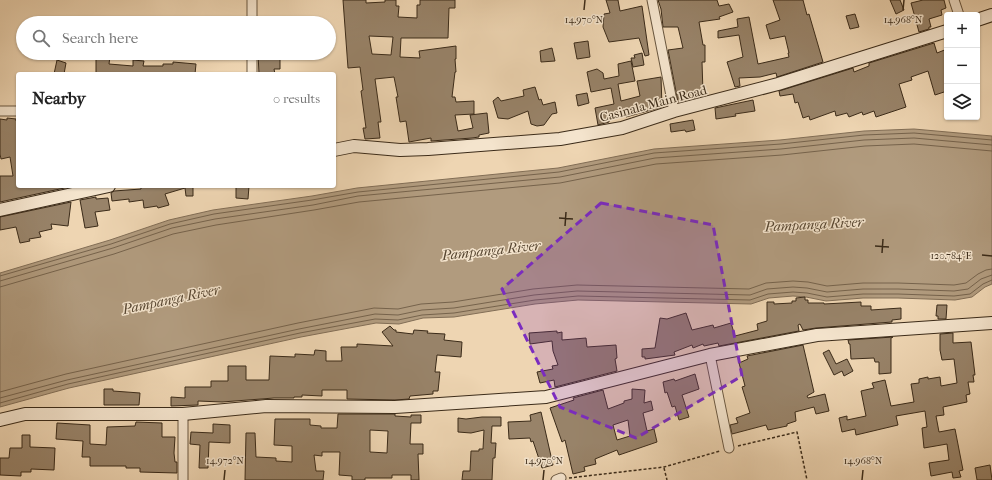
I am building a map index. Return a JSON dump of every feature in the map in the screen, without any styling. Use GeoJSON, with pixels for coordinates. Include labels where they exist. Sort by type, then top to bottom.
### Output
{"type":"FeatureCollection","features":[{"type":"Feature","properties":{"kind":"main road"},"geometry":{"type":"LineString","coordinates":[[980,19],[992,15]]}},
{"type":"Feature","properties":{"kind":"main road","name":"Casinala Main Road"},"geometry":{"type":"LineString","coordinates":[[336,150],[354,146],[400,150],[428,149],[560,139],[622,128],[674,111],[778,84],[944,32]]}},
{"type":"Feature","properties":{"kind":"main road"},"geometry":{"type":"LineString","coordinates":[[0,210],[100,188]]}},
{"type":"Feature","properties":{"kind":"main road"},"geometry":{"type":"LineString","coordinates":[[0,420],[25,414],[184,414],[266,406],[395,407],[546,397],[710,355],[817,335],[992,323]]}},
{"type":"Feature","properties":{"kind":"street"},"geometry":{"type":"LineString","coordinates":[[252,0],[252,16]]}},
{"type":"Feature","properties":{"kind":"street"},"geometry":{"type":"LineString","coordinates":[[652,0],[674,111]]}},
{"type":"Feature","properties":{"kind":"street"},"geometry":{"type":"LineString","coordinates":[[954,0],[958,12]]}},
{"type":"Feature","properties":{"kind":"street"},"geometry":{"type":"LineString","coordinates":[[252,60],[252,72]]}},
{"type":"Feature","properties":{"kind":"street"},"geometry":{"type":"LineString","coordinates":[[0,111],[16,111]]}},
{"type":"Feature","properties":{"kind":"street"},"geometry":{"type":"LineString","coordinates":[[710,355],[729,448]]}},
{"type":"Feature","properties":{"kind":"street"},"geometry":{"type":"LineString","coordinates":[[183,480],[184,414]]}},
{"type":"Feature","properties":{"kind":"path"},"geometry":{"type":"LineString","coordinates":[[559,479],[664,467],[729,448],[797,432],[807,480]]}},
{"type":"Feature","properties":{"kind":"path"},"geometry":{"type":"LineString","coordinates":[[664,467],[667,480]]}},
{"type":"Feature","properties":{"kind":"highlighted area"},"geometry":{"type":"Polygon","coordinates":[[[601,203],[713,225],[742,376],[636,438],[560,407],[502,289],[601,203]]]}},
{"type":"Feature","properties":{"kind":"water","name":"Pampanga River"},"geometry":{"type":"Polygon","coordinates":[[[914,129],[992,136],[992,284],[985,287],[972,297],[955,300],[863,298],[826,301],[793,296],[769,298],[751,304],[578,300],[535,304],[454,317],[423,318],[399,324],[376,323],[301,337],[69,388],[0,407],[0,273],[110,240],[169,220],[213,210],[357,188],[558,168],[654,149],[780,140],[864,131],[914,129]]]}},
{"type":"Feature","properties":{"kind":"building"},"geometry":{"type":"Polygon","coordinates":[[[343,0],[366,0],[366,3],[396,0],[396,6],[399,6],[398,17],[417,18],[417,5],[420,5],[420,0],[455,0],[455,8],[449,8],[448,38],[401,38],[400,57],[420,58],[419,51],[456,46],[456,72],[452,97],[455,97],[456,102],[474,101],[474,114],[455,115],[458,131],[473,128],[470,115],[487,113],[489,133],[472,138],[431,141],[431,138],[409,142],[406,121],[400,122],[396,97],[398,97],[394,77],[375,79],[381,122],[378,122],[380,138],[365,139],[363,128],[366,128],[361,91],[363,90],[360,67],[348,68],[343,0]],[[369,36],[372,54],[391,55],[393,37],[369,36]]]}},
{"type":"Feature","properties":{"kind":"building"},"geometry":{"type":"Polygon","coordinates":[[[606,0],[618,0],[620,11],[642,6],[649,55],[645,56],[639,38],[609,42],[603,27],[604,14],[610,13],[606,0]]]}},
{"type":"Feature","properties":{"kind":"building"},"geometry":{"type":"Polygon","coordinates":[[[658,0],[717,0],[719,6],[729,4],[733,12],[719,17],[720,19],[699,22],[703,45],[705,45],[705,62],[702,62],[703,93],[695,93],[696,97],[678,102],[668,50],[683,48],[678,27],[663,27],[661,9],[658,0]]]}},
{"type":"Feature","properties":{"kind":"building"},"geometry":{"type":"Polygon","coordinates":[[[773,0],[803,0],[807,15],[809,14],[823,62],[777,77],[776,73],[760,77],[739,78],[740,86],[735,87],[727,62],[743,57],[739,35],[718,38],[718,31],[738,27],[737,19],[749,17],[758,64],[789,57],[785,36],[770,39],[766,25],[780,20],[773,0]]]}},
{"type":"Feature","properties":{"kind":"building"},"geometry":{"type":"Polygon","coordinates":[[[890,0],[900,0],[904,10],[896,14],[890,0]]]}},
{"type":"Feature","properties":{"kind":"building"},"geometry":{"type":"Polygon","coordinates":[[[923,0],[944,0],[946,8],[941,10],[942,15],[929,19],[931,27],[929,27],[929,29],[919,32],[911,3],[923,0]]]}},
{"type":"Feature","properties":{"kind":"building"},"geometry":{"type":"Polygon","coordinates":[[[855,14],[859,27],[850,29],[846,16],[855,14]]]}},
{"type":"Feature","properties":{"kind":"building"},"geometry":{"type":"Polygon","coordinates":[[[588,41],[590,57],[577,59],[574,43],[588,41]]]}},
{"type":"Feature","properties":{"kind":"building"},"geometry":{"type":"Polygon","coordinates":[[[934,43],[937,53],[944,50],[944,92],[935,95],[928,71],[911,77],[912,80],[899,84],[906,107],[876,117],[874,111],[863,115],[862,112],[849,117],[847,113],[836,116],[835,111],[810,120],[809,116],[803,118],[798,102],[795,103],[793,94],[780,96],[779,91],[853,68],[854,72],[869,66],[869,63],[934,43]]]}},
{"type":"Feature","properties":{"kind":"building"},"geometry":{"type":"Polygon","coordinates":[[[552,48],[555,61],[541,62],[540,51],[552,48]]]}},
{"type":"Feature","properties":{"kind":"building"},"geometry":{"type":"Polygon","coordinates":[[[642,53],[644,65],[633,67],[631,58],[635,58],[634,55],[642,53]]]}},
{"type":"Feature","properties":{"kind":"building"},"geometry":{"type":"Polygon","coordinates":[[[57,60],[66,63],[64,72],[54,72],[57,60]]]}},
{"type":"Feature","properties":{"kind":"building"},"geometry":{"type":"Polygon","coordinates":[[[96,60],[110,60],[109,64],[133,66],[133,60],[144,61],[143,66],[163,66],[163,64],[173,64],[173,62],[196,64],[195,72],[96,72],[96,60]]]}},
{"type":"Feature","properties":{"kind":"building"},"geometry":{"type":"Polygon","coordinates":[[[258,60],[280,60],[280,69],[274,69],[275,72],[259,72],[258,60]]]}},
{"type":"Feature","properties":{"kind":"building"},"geometry":{"type":"Polygon","coordinates":[[[631,61],[635,81],[618,84],[621,101],[640,96],[637,81],[661,77],[662,107],[626,117],[609,118],[609,122],[598,125],[595,108],[614,104],[611,88],[591,92],[587,72],[597,69],[603,73],[604,79],[619,76],[618,64],[631,61]]]}},
{"type":"Feature","properties":{"kind":"building"},"geometry":{"type":"Polygon","coordinates":[[[535,87],[539,100],[541,99],[543,105],[555,102],[557,113],[552,114],[544,125],[537,126],[531,124],[528,111],[508,119],[498,118],[493,101],[498,97],[501,101],[524,96],[523,90],[535,87]]]}},
{"type":"Feature","properties":{"kind":"building"},"geometry":{"type":"Polygon","coordinates":[[[587,93],[589,103],[578,106],[576,95],[587,93]]]}},
{"type":"Feature","properties":{"kind":"building"},"geometry":{"type":"Polygon","coordinates":[[[753,100],[755,111],[716,119],[715,108],[753,100]]]}},
{"type":"Feature","properties":{"kind":"building"},"geometry":{"type":"Polygon","coordinates":[[[7,118],[16,119],[16,188],[64,188],[0,202],[0,176],[13,176],[10,157],[1,159],[0,154],[0,119],[7,120],[7,118]]]}},
{"type":"Feature","properties":{"kind":"building"},"geometry":{"type":"Polygon","coordinates":[[[693,120],[695,130],[686,132],[685,130],[671,132],[670,124],[693,120]]]}},
{"type":"Feature","properties":{"kind":"building"},"geometry":{"type":"Polygon","coordinates":[[[185,188],[165,194],[169,205],[158,208],[157,206],[144,208],[143,200],[129,202],[129,199],[112,201],[111,193],[114,191],[185,188]]]}},
{"type":"Feature","properties":{"kind":"building"},"geometry":{"type":"Polygon","coordinates":[[[185,188],[193,188],[193,196],[186,196],[185,188]]]}},
{"type":"Feature","properties":{"kind":"building"},"geometry":{"type":"Polygon","coordinates":[[[236,188],[249,188],[248,199],[236,198],[236,188]]]}},
{"type":"Feature","properties":{"kind":"building"},"geometry":{"type":"Polygon","coordinates":[[[96,197],[96,199],[108,198],[110,210],[95,212],[98,226],[85,228],[80,200],[96,197]]]}},
{"type":"Feature","properties":{"kind":"building"},"geometry":{"type":"Polygon","coordinates":[[[71,202],[68,226],[51,224],[52,229],[39,232],[41,237],[29,239],[30,241],[20,243],[16,227],[0,230],[0,217],[71,202]]]}},
{"type":"Feature","properties":{"kind":"building"},"geometry":{"type":"Polygon","coordinates":[[[805,297],[805,300],[808,300],[808,303],[824,304],[861,302],[861,306],[871,306],[871,310],[901,308],[901,319],[892,320],[892,322],[803,330],[800,324],[798,325],[799,331],[719,346],[718,343],[704,346],[703,344],[693,348],[692,345],[674,352],[675,355],[645,359],[645,357],[642,357],[642,349],[655,348],[660,318],[667,319],[686,313],[692,330],[713,325],[714,328],[731,323],[735,336],[758,330],[757,324],[767,321],[767,302],[774,302],[774,304],[792,303],[792,301],[796,301],[796,298],[805,297]]]}},
{"type":"Feature","properties":{"kind":"building"},"geometry":{"type":"Polygon","coordinates":[[[937,305],[947,305],[946,319],[938,319],[938,316],[936,316],[937,305]]]}},
{"type":"Feature","properties":{"kind":"building"},"geometry":{"type":"Polygon","coordinates":[[[390,326],[396,330],[396,332],[413,334],[414,330],[428,331],[427,333],[445,334],[444,340],[462,342],[461,357],[437,355],[435,372],[440,372],[438,391],[433,391],[433,394],[410,396],[409,399],[395,400],[347,399],[347,390],[322,390],[322,396],[302,395],[302,397],[294,398],[222,402],[198,401],[198,405],[171,406],[171,397],[185,398],[185,387],[211,387],[211,381],[228,381],[228,366],[246,366],[246,380],[269,380],[270,356],[295,357],[295,354],[314,355],[315,350],[326,351],[326,361],[342,361],[341,347],[357,347],[357,344],[393,346],[382,332],[390,326]]]}},
{"type":"Feature","properties":{"kind":"building"},"geometry":{"type":"Polygon","coordinates":[[[557,331],[557,333],[562,332],[562,340],[586,338],[587,347],[616,345],[617,358],[615,359],[617,371],[555,387],[554,380],[540,383],[537,372],[553,369],[552,366],[558,365],[553,351],[552,341],[530,344],[529,333],[557,331]]]}},
{"type":"Feature","properties":{"kind":"building"},"geometry":{"type":"Polygon","coordinates":[[[953,333],[953,343],[971,342],[975,375],[973,375],[974,382],[968,382],[970,394],[966,395],[967,402],[943,407],[944,415],[936,416],[939,432],[955,429],[963,470],[959,471],[961,477],[953,478],[952,472],[931,476],[929,463],[949,460],[947,444],[924,448],[922,428],[927,427],[925,411],[896,416],[898,425],[856,435],[855,429],[842,432],[839,418],[847,416],[847,420],[866,416],[861,391],[874,388],[872,383],[885,380],[891,406],[914,402],[911,384],[919,383],[919,379],[940,377],[941,386],[957,383],[954,359],[942,360],[940,350],[940,334],[953,333]]]}},
{"type":"Feature","properties":{"kind":"building"},"geometry":{"type":"Polygon","coordinates":[[[893,337],[891,338],[891,373],[879,374],[879,362],[875,362],[874,358],[851,359],[850,344],[848,340],[893,337]]]}},
{"type":"Feature","properties":{"kind":"building"},"geometry":{"type":"Polygon","coordinates":[[[803,345],[814,392],[807,396],[808,398],[825,394],[829,411],[816,414],[814,407],[795,412],[796,421],[787,424],[787,426],[768,430],[766,425],[732,434],[730,425],[738,423],[736,418],[750,413],[742,387],[745,386],[739,363],[748,359],[747,356],[803,345]]]}},
{"type":"Feature","properties":{"kind":"building"},"geometry":{"type":"Polygon","coordinates":[[[829,350],[836,364],[847,359],[853,371],[844,376],[842,371],[834,375],[823,353],[829,350]]]}},
{"type":"Feature","properties":{"kind":"building"},"geometry":{"type":"Polygon","coordinates":[[[695,374],[699,389],[682,395],[689,417],[679,420],[675,406],[672,407],[667,392],[665,393],[663,382],[674,379],[675,381],[695,374]]]}},
{"type":"Feature","properties":{"kind":"building"},"geometry":{"type":"Polygon","coordinates":[[[104,389],[140,393],[139,405],[104,405],[104,389]]]}},
{"type":"Feature","properties":{"kind":"building"},"geometry":{"type":"Polygon","coordinates":[[[632,389],[645,390],[644,403],[651,401],[653,410],[643,413],[647,431],[654,429],[657,442],[619,455],[617,450],[595,459],[596,464],[584,467],[585,471],[573,474],[565,440],[562,442],[550,408],[574,400],[573,398],[603,390],[608,409],[624,403],[624,401],[632,399],[632,389]],[[628,420],[613,425],[617,440],[630,436],[628,420]]]}},
{"type":"Feature","properties":{"kind":"building"},"geometry":{"type":"Polygon","coordinates":[[[541,412],[553,465],[542,468],[533,441],[531,442],[530,438],[509,439],[508,422],[531,421],[530,415],[541,412]]]}},
{"type":"Feature","properties":{"kind":"building"},"geometry":{"type":"Polygon","coordinates":[[[338,414],[395,414],[395,416],[411,417],[411,415],[421,415],[421,423],[411,423],[410,444],[423,444],[423,454],[418,454],[419,480],[411,480],[411,475],[392,475],[392,478],[365,478],[365,480],[352,480],[352,476],[339,475],[340,452],[322,452],[322,456],[314,455],[316,471],[324,471],[323,480],[245,480],[246,433],[255,433],[256,457],[276,458],[276,461],[292,462],[292,446],[274,445],[275,419],[310,419],[310,425],[321,426],[321,428],[337,428],[338,414]],[[370,430],[370,452],[387,453],[388,431],[370,430]]]}},
{"type":"Feature","properties":{"kind":"building"},"geometry":{"type":"Polygon","coordinates":[[[501,417],[501,426],[492,426],[491,443],[496,443],[495,458],[493,458],[492,480],[462,480],[463,471],[470,471],[471,451],[479,451],[479,449],[483,449],[484,430],[471,433],[458,432],[458,418],[466,419],[501,417]]]}},
{"type":"Feature","properties":{"kind":"building"},"geometry":{"type":"Polygon","coordinates":[[[136,422],[162,423],[162,437],[175,437],[174,453],[175,462],[177,462],[177,473],[140,472],[140,468],[126,468],[126,466],[90,466],[90,457],[82,457],[83,441],[56,439],[57,423],[90,425],[90,444],[106,445],[107,427],[135,426],[136,422]]]}},
{"type":"Feature","properties":{"kind":"building"},"geometry":{"type":"Polygon","coordinates":[[[213,424],[230,425],[230,443],[209,442],[208,468],[199,468],[200,445],[190,444],[191,432],[213,433],[213,424]]]}},
{"type":"Feature","properties":{"kind":"building"},"geometry":{"type":"Polygon","coordinates":[[[22,435],[30,435],[30,447],[55,448],[54,470],[31,469],[31,472],[21,472],[21,476],[0,475],[0,458],[9,458],[10,448],[22,448],[22,435]]]}},
{"type":"Feature","properties":{"kind":"building"},"geometry":{"type":"Polygon","coordinates":[[[990,465],[992,480],[977,480],[975,468],[990,465]]]}}]}
